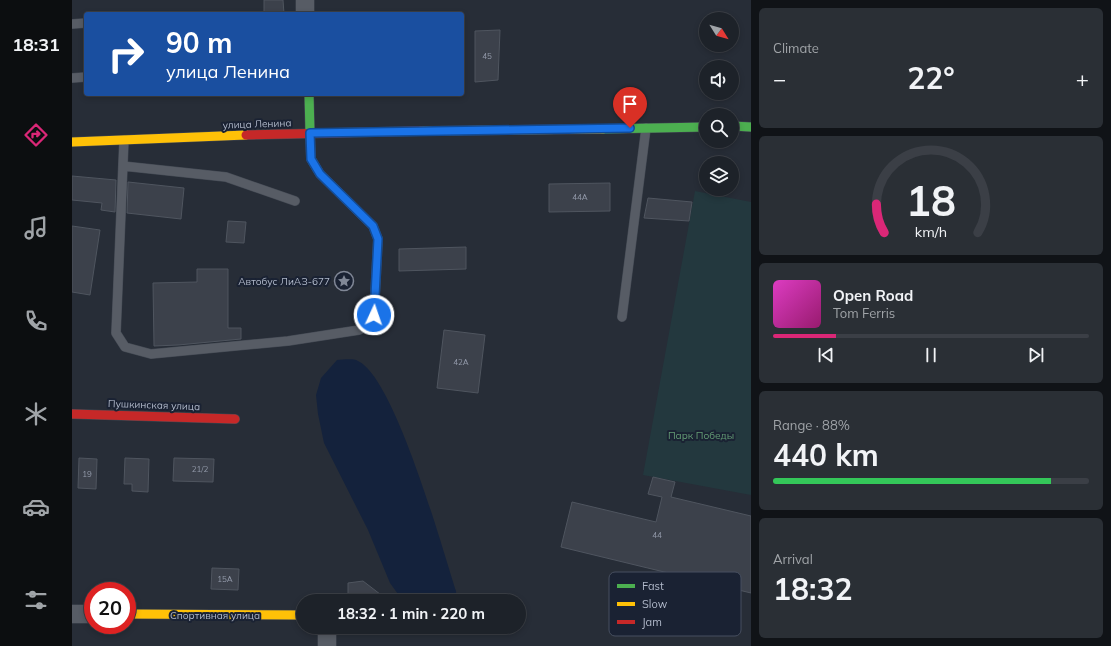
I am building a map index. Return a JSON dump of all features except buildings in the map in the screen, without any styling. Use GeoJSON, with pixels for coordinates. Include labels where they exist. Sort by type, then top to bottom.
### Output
{"type":"FeatureCollection","features":[{"type":"Feature","properties":{"kind":"main road"},"geometry":{"type":"LineString","coordinates":[[309,96],[310,133]]}},
{"type":"Feature","properties":{"kind":"main road"},"geometry":{"type":"LineString","coordinates":[[739,126],[751,127]]}},
{"type":"Feature","properties":{"kind":"main road","name":"улица Ленина"},"geometry":{"type":"LineString","coordinates":[[72,142],[310,133],[699,127]]}},
{"type":"Feature","properties":{"kind":"main road","name":"Пушкинская улица"},"geometry":{"type":"LineString","coordinates":[[72,414],[235,419]]}},
{"type":"Feature","properties":{"kind":"main road","name":"Спортивная улица"},"geometry":{"type":"LineString","coordinates":[[136,614],[296,615]]}},
{"type":"Feature","properties":{"kind":"street"},"geometry":{"type":"LineString","coordinates":[[305,0],[305,12]]}},
{"type":"Feature","properties":{"kind":"street"},"geometry":{"type":"LineString","coordinates":[[72,614],[84,614]]}},
{"type":"Feature","properties":{"kind":"street"},"geometry":{"type":"LineString","coordinates":[[327,646],[328,634]]}},
{"type":"Feature","properties":{"kind":"lane"},"geometry":{"type":"LineString","coordinates":[[72,24],[84,23]]}},
{"type":"Feature","properties":{"kind":"lane"},"geometry":{"type":"LineString","coordinates":[[72,78],[84,78]]}},
{"type":"Feature","properties":{"kind":"lane"},"geometry":{"type":"LineString","coordinates":[[622,317],[646,128]]}},
{"type":"Feature","properties":{"kind":"lane"},"geometry":{"type":"LineString","coordinates":[[124,140],[116,333],[125,347],[151,354],[288,341],[359,330],[370,325],[374,315],[378,239],[373,226],[320,174],[311,159],[310,133]]}},
{"type":"Feature","properties":{"kind":"lane"},"geometry":{"type":"LineString","coordinates":[[123,166],[226,177],[295,201]]}},
{"type":"Feature","properties":{"kind":"green space","name":"Парк Победы"},"geometry":{"type":"Polygon","coordinates":[[[695,191],[699,192],[699,196],[720,196],[751,202],[751,495],[643,475],[695,191]]]}},
{"type":"Feature","properties":{"kind":"water"},"geometry":{"type":"Polygon","coordinates":[[[337,360],[356,360],[372,374],[387,398],[402,430],[416,466],[456,594],[398,594],[390,583],[368,530],[324,443],[316,395],[321,378],[337,360]]]}},
{"type":"Feature","properties":{"kind":"traffic: fast"},"geometry":{"type":"LineString","coordinates":[[309,96],[310,133]]}},
{"type":"Feature","properties":{"kind":"traffic: fast"},"geometry":{"type":"LineString","coordinates":[[739,126],[751,127]]}},
{"type":"Feature","properties":{"kind":"traffic: fast"},"geometry":{"type":"LineString","coordinates":[[603,129],[699,127]]}},
{"type":"Feature","properties":{"kind":"traffic: slow"},"geometry":{"type":"LineString","coordinates":[[421,131],[603,129]]}},
{"type":"Feature","properties":{"kind":"traffic: slow"},"geometry":{"type":"LineString","coordinates":[[72,142],[246,135]]}},
{"type":"Feature","properties":{"kind":"traffic: slow"},"geometry":{"type":"LineString","coordinates":[[136,614],[296,615]]}},
{"type":"Feature","properties":{"kind":"traffic: jam"},"geometry":{"type":"LineString","coordinates":[[246,135],[421,131]]}},
{"type":"Feature","properties":{"kind":"traffic: jam"},"geometry":{"type":"LineString","coordinates":[[72,414],[235,419]]}},
{"type":"Feature","properties":{"kind":"place","name":"Автобус ЛиАЗ-677"},"geometry":{"type":"Point","coordinates":[344,281]}},
{"type":"Feature","properties":{"kind":"route"},"geometry":{"type":"LineString","coordinates":[[374,315],[378,239],[373,226],[320,174],[311,159],[310,133],[630,128]]}}]}
